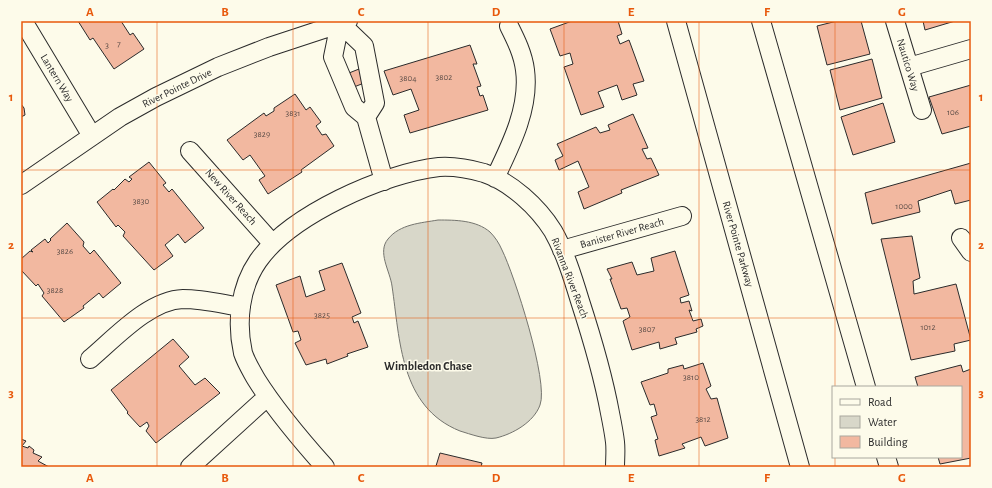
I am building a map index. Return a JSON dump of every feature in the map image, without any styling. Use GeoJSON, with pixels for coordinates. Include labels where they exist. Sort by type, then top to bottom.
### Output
{"type":"FeatureCollection","features":[{"type":"Feature","properties":{"kind":"street","name":"Lantern Way"},"geometry":{"type":"LineString","coordinates":[[23,21],[92,136]]}},
{"type":"Feature","properties":{"kind":"street","name":"River Pointe Parkway"},"geometry":{"type":"LineString","coordinates":[[676,21],[800,467]]}},
{"type":"Feature","properties":{"kind":"street"},"geometry":{"type":"LineString","coordinates":[[762,21],[866,386]]}},
{"type":"Feature","properties":{"kind":"street","name":"Nautico Way"},"geometry":{"type":"LineString","coordinates":[[895,21],[922,110]]}},
{"type":"Feature","properties":{"kind":"street","name":"River Pointe Drive"},"geometry":{"type":"LineString","coordinates":[[21,186],[92,136],[156,97],[218,68],[269,47],[343,22]]}},
{"type":"Feature","properties":{"kind":"street"},"geometry":{"type":"LineString","coordinates":[[343,22],[333,58],[354,107],[366,117],[384,181]]}},
{"type":"Feature","properties":{"kind":"street"},"geometry":{"type":"LineString","coordinates":[[343,22],[364,46],[375,102],[366,117]]}},
{"type":"Feature","properties":{"kind":"street"},"geometry":{"type":"LineString","coordinates":[[495,178],[507,154],[523,110],[526,87],[525,69],[519,47],[509,26]]}},
{"type":"Feature","properties":{"kind":"street"},"geometry":{"type":"LineString","coordinates":[[909,67],[971,50]]}},
{"type":"Feature","properties":{"kind":"street","name":"New River Reach"},"geometry":{"type":"LineString","coordinates":[[190,151],[272,243]]}},
{"type":"Feature","properties":{"kind":"street","name":"Rivanna River Reach"},"geometry":{"type":"LineString","coordinates":[[325,467],[292,430],[267,397],[246,361],[243,352],[240,329],[241,307],[249,279],[258,262],[272,243],[315,213],[345,196],[384,181],[414,172],[440,167],[463,168],[495,178],[520,194],[538,211],[553,231],[562,250],[588,324],[606,394],[615,442],[615,467]]}},
{"type":"Feature","properties":{"kind":"street","name":"Banister River Reach"},"geometry":{"type":"LineString","coordinates":[[562,250],[682,216]]}},
{"type":"Feature","properties":{"kind":"street"},"geometry":{"type":"LineString","coordinates":[[90,359],[145,312],[162,303],[182,299],[202,300],[241,307]]}},
{"type":"Feature","properties":{"kind":"street"},"geometry":{"type":"LineString","coordinates":[[190,467],[267,397]]}},
{"type":"Feature","properties":{"kind":"water"},"geometry":{"type":"Polygon","coordinates":[[[438,220],[472,223],[484,228],[494,236],[500,245],[514,281],[529,328],[540,374],[540,405],[533,417],[528,422],[509,434],[496,438],[483,437],[460,431],[440,420],[425,406],[414,389],[406,370],[401,349],[391,280],[384,256],[385,244],[388,239],[398,230],[418,223],[438,220]]]}},
{"type":"Feature","properties":{"kind":"building"},"geometry":{"type":"Polygon","coordinates":[[[78,21],[121,21],[130,35],[133,33],[144,49],[114,69],[93,38],[90,40],[78,21]]]}},
{"type":"Feature","properties":{"kind":"building"},"geometry":{"type":"Polygon","coordinates":[[[572,21],[618,21],[622,34],[617,36],[620,44],[629,40],[644,81],[633,84],[637,95],[622,100],[617,85],[598,92],[604,107],[581,115],[564,67],[573,64],[570,53],[560,56],[550,29],[572,21]]]}},
{"type":"Feature","properties":{"kind":"building"},"geometry":{"type":"Polygon","coordinates":[[[837,21],[861,21],[870,54],[827,65],[817,26],[837,21]]]}},
{"type":"Feature","properties":{"kind":"building"},"geometry":{"type":"Polygon","coordinates":[[[923,21],[955,21],[925,30],[923,21]]]}},
{"type":"Feature","properties":{"kind":"building"},"geometry":{"type":"Polygon","coordinates":[[[470,45],[477,64],[473,64],[481,86],[477,87],[480,96],[483,95],[488,110],[410,133],[404,115],[419,110],[411,89],[393,95],[384,71],[470,45]]]}},
{"type":"Feature","properties":{"kind":"building"},"geometry":{"type":"Polygon","coordinates":[[[872,59],[882,98],[840,110],[830,70],[872,59]]]}},
{"type":"Feature","properties":{"kind":"building"},"geometry":{"type":"Polygon","coordinates":[[[359,69],[364,83],[354,87],[349,73],[359,69]]]}},
{"type":"Feature","properties":{"kind":"building"},"geometry":{"type":"Polygon","coordinates":[[[971,85],[971,126],[942,134],[929,97],[971,85]]]}},
{"type":"Feature","properties":{"kind":"building"},"geometry":{"type":"Polygon","coordinates":[[[295,94],[306,110],[310,107],[321,122],[316,126],[322,135],[326,134],[334,146],[301,170],[302,172],[268,194],[259,180],[265,176],[250,155],[243,160],[227,140],[264,113],[266,116],[274,111],[274,108],[295,94]]]}},
{"type":"Feature","properties":{"kind":"building"},"geometry":{"type":"Polygon","coordinates":[[[883,103],[895,142],[853,155],[841,117],[883,103]]]}},
{"type":"Feature","properties":{"kind":"building"},"geometry":{"type":"Polygon","coordinates":[[[21,104],[24,108],[25,115],[21,117],[21,104]]]}},
{"type":"Feature","properties":{"kind":"building"},"geometry":{"type":"Polygon","coordinates":[[[633,114],[648,148],[642,149],[647,159],[651,158],[659,175],[621,190],[622,193],[584,209],[578,192],[589,187],[578,161],[559,170],[555,160],[563,156],[557,144],[596,127],[600,133],[610,130],[608,125],[633,114]]]}},
{"type":"Feature","properties":{"kind":"building"},"geometry":{"type":"Polygon","coordinates":[[[149,162],[166,183],[163,185],[169,192],[172,189],[204,228],[185,243],[178,234],[165,245],[173,256],[154,270],[123,236],[125,232],[118,225],[116,227],[97,202],[113,189],[114,190],[125,179],[129,182],[132,179],[129,177],[149,162]]]}},
{"type":"Feature","properties":{"kind":"building"},"geometry":{"type":"Polygon","coordinates":[[[971,163],[971,200],[955,204],[951,190],[918,201],[920,212],[872,224],[865,193],[971,163]]]}},
{"type":"Feature","properties":{"kind":"building"},"geometry":{"type":"Polygon","coordinates":[[[67,223],[84,242],[83,246],[90,254],[94,250],[121,283],[103,298],[99,293],[83,306],[84,308],[64,322],[42,296],[44,293],[38,284],[36,286],[21,270],[21,259],[30,251],[33,252],[31,250],[45,239],[48,243],[51,240],[50,239],[67,223]]]}},
{"type":"Feature","properties":{"kind":"building"},"geometry":{"type":"Polygon","coordinates":[[[912,236],[920,278],[913,281],[914,294],[956,284],[971,340],[954,344],[955,351],[911,360],[881,239],[912,236]]]}},
{"type":"Feature","properties":{"kind":"building"},"geometry":{"type":"Polygon","coordinates":[[[675,251],[689,295],[680,298],[681,303],[689,301],[692,311],[689,310],[693,321],[701,319],[703,326],[696,329],[697,332],[675,338],[677,344],[660,349],[659,342],[632,350],[623,321],[630,317],[627,308],[621,309],[610,279],[612,279],[607,269],[632,262],[637,275],[654,271],[651,258],[675,251]]]}},
{"type":"Feature","properties":{"kind":"building"},"geometry":{"type":"Polygon","coordinates":[[[342,263],[361,313],[352,317],[354,323],[358,321],[368,347],[347,354],[348,356],[327,364],[326,359],[306,365],[295,343],[301,340],[298,331],[293,332],[276,285],[300,276],[306,297],[325,290],[319,271],[342,263]]]}},
{"type":"Feature","properties":{"kind":"building"},"geometry":{"type":"Polygon","coordinates":[[[173,339],[189,357],[179,366],[195,385],[205,378],[220,393],[156,443],[146,431],[149,426],[147,422],[140,427],[127,413],[128,412],[111,390],[173,339]]]}},
{"type":"Feature","properties":{"kind":"building"},"geometry":{"type":"Polygon","coordinates":[[[703,363],[711,386],[706,389],[711,399],[717,398],[728,438],[705,446],[701,437],[682,444],[685,448],[659,456],[655,440],[658,439],[651,417],[657,415],[654,404],[650,405],[641,382],[668,373],[668,369],[683,365],[684,369],[703,363]]]}},
{"type":"Feature","properties":{"kind":"building"},"geometry":{"type":"Polygon","coordinates":[[[961,365],[963,372],[971,369],[971,458],[940,464],[938,458],[962,458],[962,386],[918,386],[915,377],[961,365]]]}},
{"type":"Feature","properties":{"kind":"building"},"geometry":{"type":"Polygon","coordinates":[[[21,439],[26,441],[22,446],[28,448],[29,446],[34,450],[33,453],[42,457],[38,461],[49,467],[21,467],[21,439]]]}},
{"type":"Feature","properties":{"kind":"building"},"geometry":{"type":"Polygon","coordinates":[[[440,453],[482,463],[481,467],[432,467],[436,466],[440,453]]]}},
{"type":"Feature","properties":{"kind":"district","name":"Wimbledon Chase"},"geometry":{"type":"Point","coordinates":[428,366]}}]}
